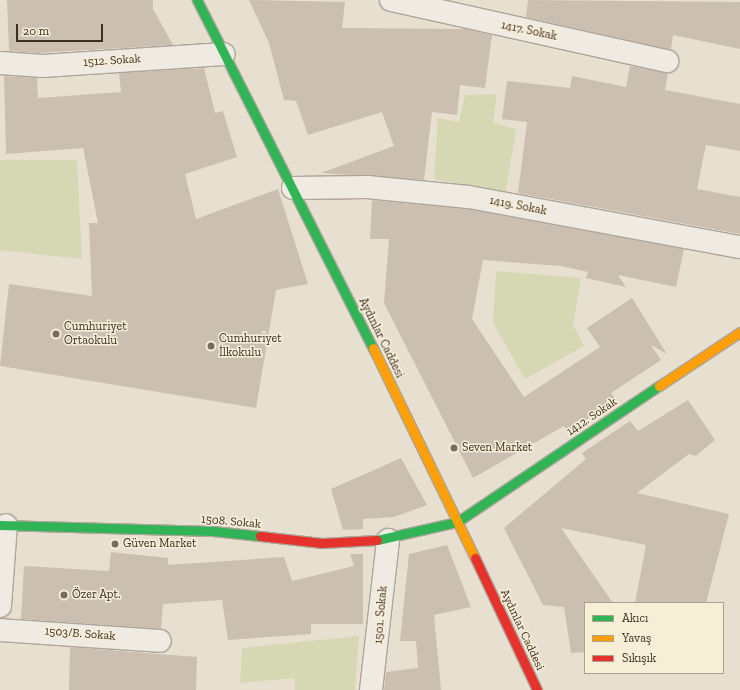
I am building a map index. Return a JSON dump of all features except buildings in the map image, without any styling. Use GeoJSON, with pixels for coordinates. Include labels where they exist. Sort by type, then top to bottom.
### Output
{"type":"FeatureCollection","features":[{"type":"Feature","properties":{"kind":"street","name":"Aydınlar Caddesi"},"geometry":{"type":"LineString","coordinates":[[197,0],[293,188],[457,522],[537,690]]}},
{"type":"Feature","properties":{"kind":"street","name":"1417. Sokak"},"geometry":{"type":"LineString","coordinates":[[391,0],[667,61]]}},
{"type":"Feature","properties":{"kind":"street","name":"1512. Sokak"},"geometry":{"type":"LineString","coordinates":[[0,63],[43,66],[224,54]]}},
{"type":"Feature","properties":{"kind":"street","name":"1419. Sokak"},"geometry":{"type":"LineString","coordinates":[[293,188],[367,187],[468,197],[740,247]]}},
{"type":"Feature","properties":{"kind":"street","name":"1412. Sokak"},"geometry":{"type":"LineString","coordinates":[[457,522],[740,332]]}},
{"type":"Feature","properties":{"kind":"street","name":"1508. Sokak"},"geometry":{"type":"LineString","coordinates":[[3,525],[213,531],[322,543],[388,540],[457,522]]}},
{"type":"Feature","properties":{"kind":"street"},"geometry":{"type":"LineString","coordinates":[[0,606],[3,525]]}},
{"type":"Feature","properties":{"kind":"street","name":"1501. Sokak"},"geometry":{"type":"LineString","coordinates":[[371,690],[388,540]]}},
{"type":"Feature","properties":{"kind":"street","name":"1503/B. Sokak"},"geometry":{"type":"LineString","coordinates":[[0,630],[160,641]]}},
{"type":"Feature","properties":{"kind":"green space"},"geometry":{"type":"Polygon","coordinates":[[[497,94],[493,123],[516,129],[505,194],[434,179],[438,118],[459,122],[465,95],[497,94]]]}},
{"type":"Feature","properties":{"kind":"green space"},"geometry":{"type":"Polygon","coordinates":[[[0,160],[77,160],[82,259],[0,250],[0,160]]]}},
{"type":"Feature","properties":{"kind":"green space"},"geometry":{"type":"Polygon","coordinates":[[[496,271],[581,278],[573,325],[584,346],[525,379],[493,323],[496,271]]]}},
{"type":"Feature","properties":{"kind":"green space"},"geometry":{"type":"Polygon","coordinates":[[[359,636],[355,690],[295,690],[294,678],[240,683],[242,648],[359,636]]]}},
{"type":"Feature","properties":{"kind":"traffic: fast"},"geometry":{"type":"LineString","coordinates":[[197,0],[373,348]]}},
{"type":"Feature","properties":{"kind":"traffic: fast"},"geometry":{"type":"LineString","coordinates":[[377,540],[457,522],[659,386]]}},
{"type":"Feature","properties":{"kind":"traffic: fast"},"geometry":{"type":"LineString","coordinates":[[0,525],[213,531],[260,536]]}},
{"type":"Feature","properties":{"kind":"traffic: slow"},"geometry":{"type":"LineString","coordinates":[[659,386],[740,332]]}},
{"type":"Feature","properties":{"kind":"traffic: slow"},"geometry":{"type":"LineString","coordinates":[[373,348],[475,558]]}},
{"type":"Feature","properties":{"kind":"traffic: jam"},"geometry":{"type":"LineString","coordinates":[[260,536],[322,543],[377,540]]}},
{"type":"Feature","properties":{"kind":"traffic: jam"},"geometry":{"type":"LineString","coordinates":[[475,558],[537,690]]}},
{"type":"Feature","properties":{"kind":"place","name":"Cumhuriyet Ortaokulu"},"geometry":{"type":"Point","coordinates":[56,334]}},
{"type":"Feature","properties":{"kind":"place","name":"Cumhuriyet İlkokulu"},"geometry":{"type":"Point","coordinates":[211,346]}},
{"type":"Feature","properties":{"kind":"place","name":"Seven Market"},"geometry":{"type":"Point","coordinates":[454,448]}},
{"type":"Feature","properties":{"kind":"place","name":"Güven Market"},"geometry":{"type":"Point","coordinates":[115,544]}},
{"type":"Feature","properties":{"kind":"place","name":"Özer Apt."},"geometry":{"type":"Point","coordinates":[64,595]}}]}
